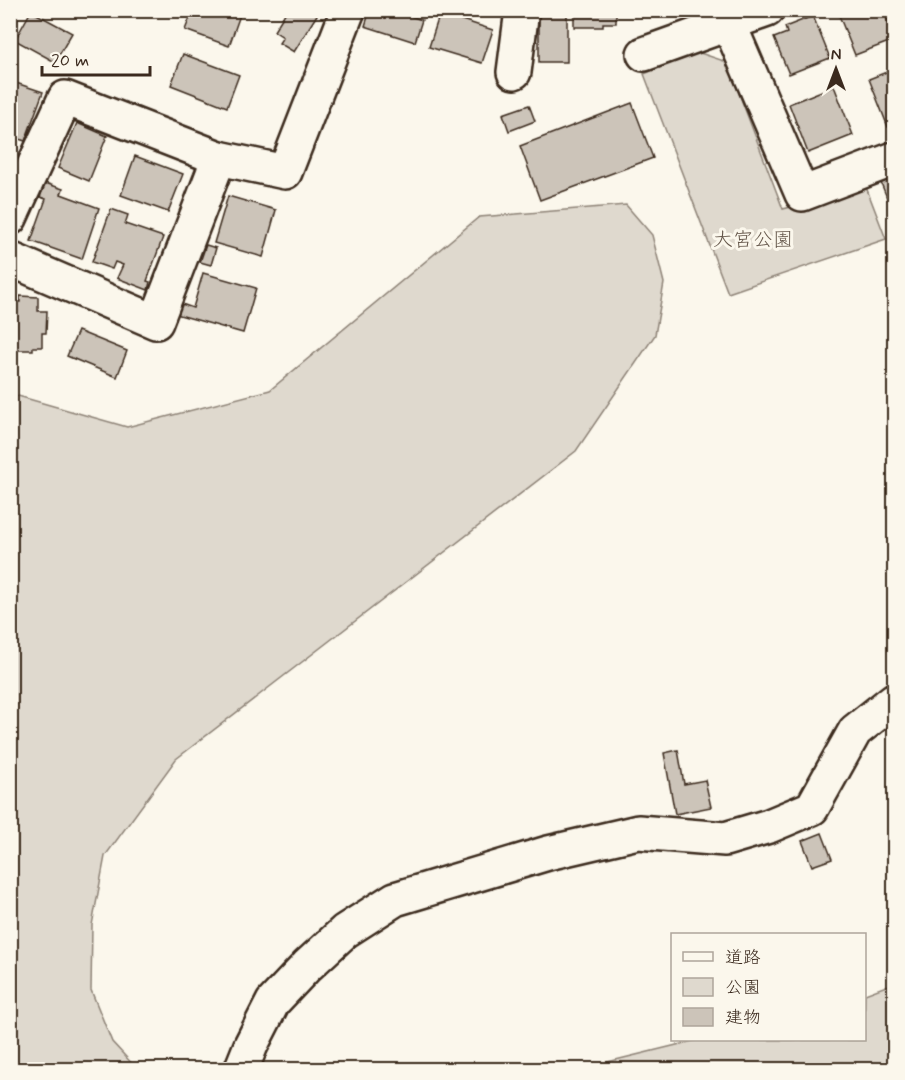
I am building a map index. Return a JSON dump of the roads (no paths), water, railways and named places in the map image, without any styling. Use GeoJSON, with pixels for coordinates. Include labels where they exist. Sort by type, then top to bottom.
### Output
{"type":"FeatureCollection","features":[{"type":"Feature","properties":{"kind":"street"},"geometry":{"type":"LineString","coordinates":[[10,218],[65,98],[219,158],[285,172],[348,10]]}},
{"type":"Feature","properties":{"kind":"street"},"geometry":{"type":"LineString","coordinates":[[514,72],[522,10]]}},
{"type":"Feature","properties":{"kind":"street"},"geometry":{"type":"LineString","coordinates":[[644,54],[767,10]]}},
{"type":"Feature","properties":{"kind":"street"},"geometry":{"type":"LineString","coordinates":[[729,24],[802,195],[894,159]]}},
{"type":"Feature","properties":{"kind":"street"},"geometry":{"type":"LineString","coordinates":[[10,259],[156,322],[219,158]]}},
{"type":"Feature","properties":{"kind":"street"},"geometry":{"type":"LineString","coordinates":[[241,1070],[250,1045],[273,1002],[345,931],[395,899],[548,853],[638,832],[725,839],[770,826],[812,808],[855,731],[894,700]]}},
{"type":"Feature","properties":{"kind":"park label","name":"大宮公園"},"geometry":{"type":"Point","coordinates":[753,240]}}]}
